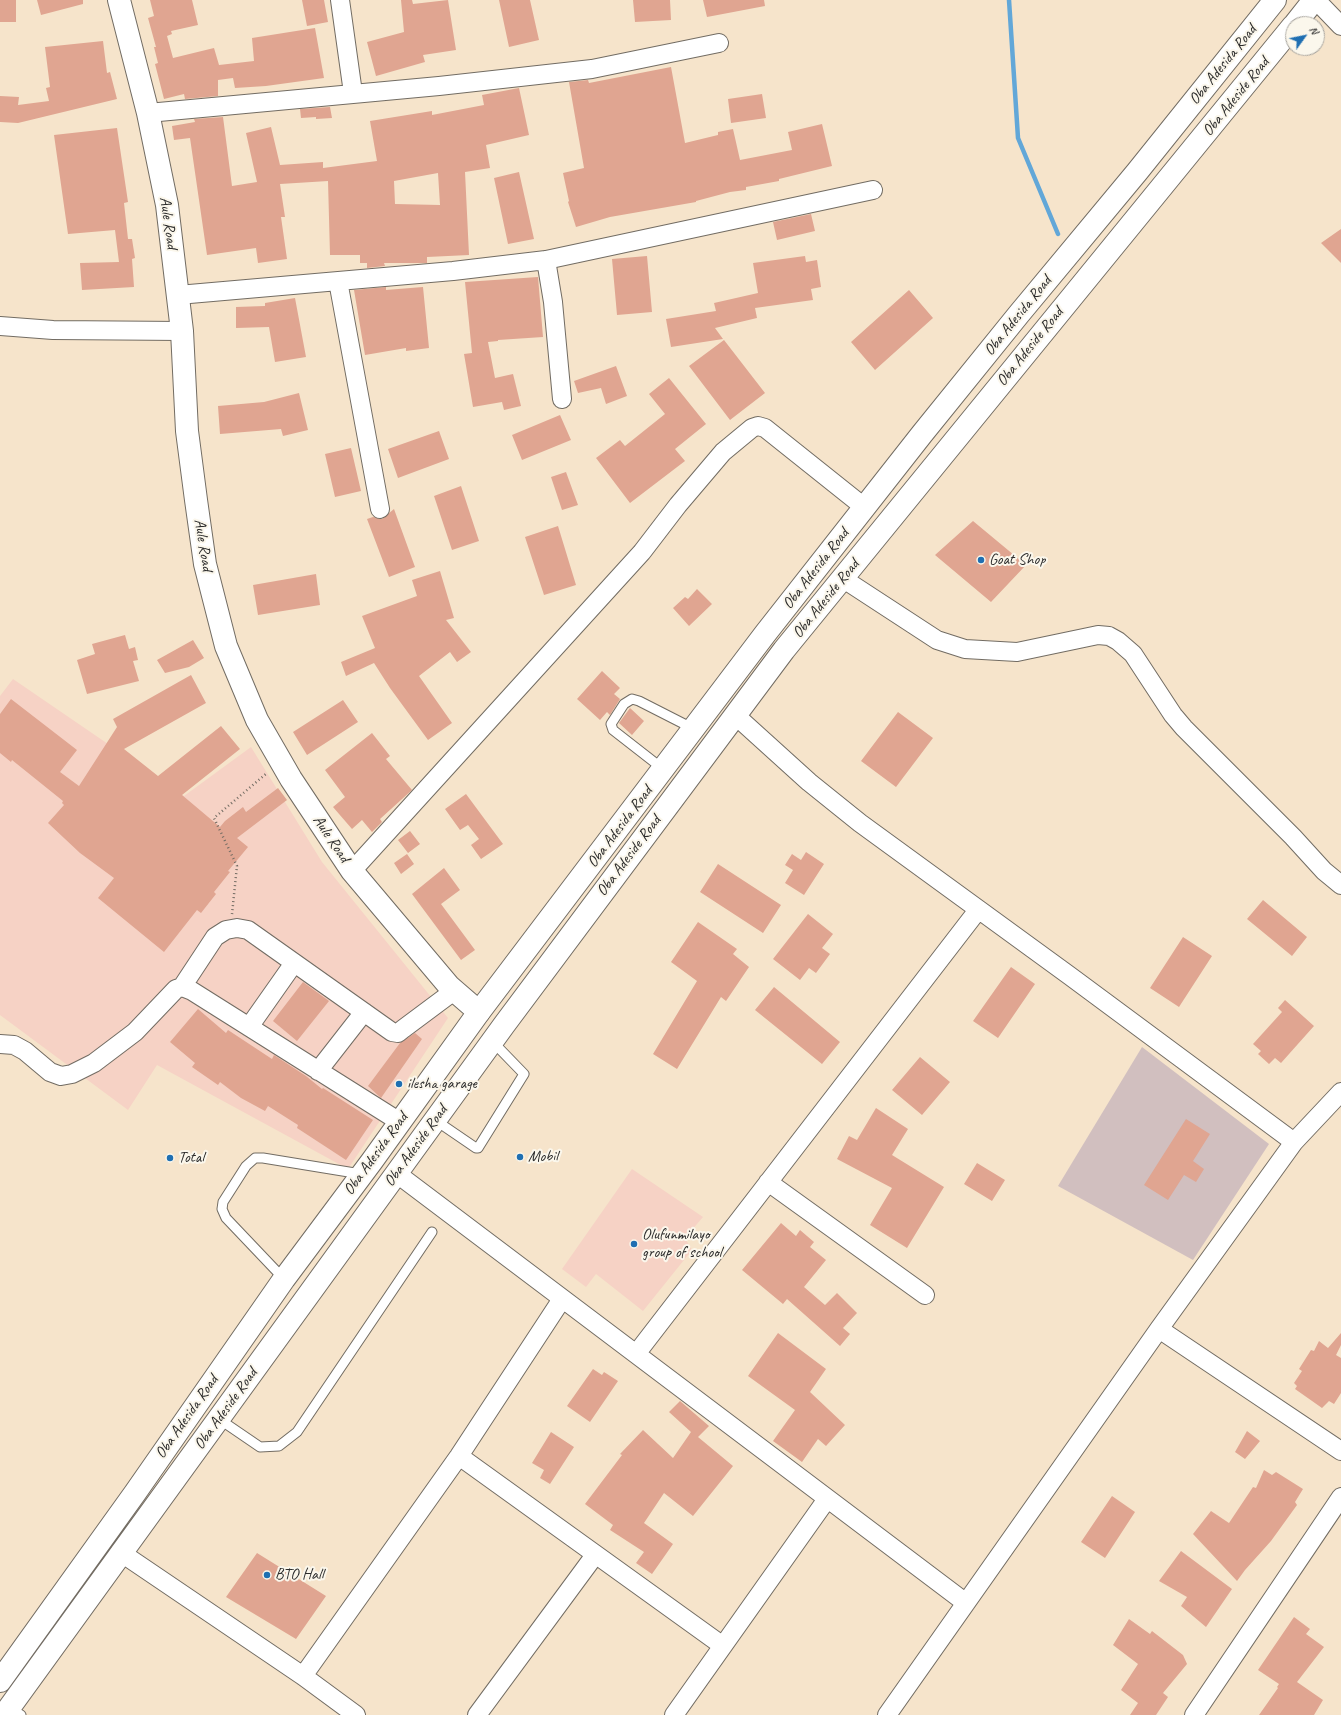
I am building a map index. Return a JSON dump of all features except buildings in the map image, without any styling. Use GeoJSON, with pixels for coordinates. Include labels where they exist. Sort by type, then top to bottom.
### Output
{"type":"FeatureCollection","features":[{"type":"Feature","properties":{"kind":"main road","name":"Aule Road"},"geometry":{"type":"LineString","coordinates":[[119,0],[148,112],[167,205],[182,331],[187,431],[205,564],[226,646],[257,720],[281,761],[352,871],[454,991],[479,1012]]}},
{"type":"Feature","properties":{"kind":"main road","name":"Oba Adesida Road"},"geometry":{"type":"LineString","coordinates":[[0,1681],[135,1493],[284,1278],[362,1174],[479,1012],[864,507],[1275,0]]}},
{"type":"Feature","properties":{"kind":"main road","name":"Oba Adeside Road"},"geometry":{"type":"LineString","coordinates":[[1302,16],[1315,0]]}},
{"type":"Feature","properties":{"kind":"main road","name":"Oba Adeside Road"},"geometry":{"type":"LineString","coordinates":[[11,1713],[120,1552],[155,1507],[492,1041],[784,650],[1285,36]]}},
{"type":"Feature","properties":{"kind":"main road"},"geometry":{"type":"LineString","coordinates":[[922,434],[945,451]]}},
{"type":"Feature","properties":{"kind":"main road"},"geometry":{"type":"LineString","coordinates":[[135,1493],[155,1507]]}},
{"type":"Feature","properties":{"kind":"street"},"geometry":{"type":"LineString","coordinates":[[340,0],[353,93]]}},
{"type":"Feature","properties":{"kind":"street"},"geometry":{"type":"LineString","coordinates":[[1315,0],[1341,26]]}},
{"type":"Feature","properties":{"kind":"street"},"geometry":{"type":"LineString","coordinates":[[148,112],[592,69],[719,43]]}},
{"type":"Feature","properties":{"kind":"street"},"geometry":{"type":"LineString","coordinates":[[178,295],[453,271],[546,260],[873,190]]}},
{"type":"Feature","properties":{"kind":"street"},"geometry":{"type":"LineString","coordinates":[[546,260],[553,302],[562,400]]}},
{"type":"Feature","properties":{"kind":"street"},"geometry":{"type":"LineString","coordinates":[[338,281],[380,508]]}},
{"type":"Feature","properties":{"kind":"street"},"geometry":{"type":"LineString","coordinates":[[0,326],[53,330],[182,331]]}},
{"type":"Feature","properties":{"kind":"street"},"geometry":{"type":"LineString","coordinates":[[352,871],[642,552],[678,505],[723,452],[752,428],[758,426],[765,428],[864,507]]}},
{"type":"Feature","properties":{"kind":"street"},"geometry":{"type":"LineString","coordinates":[[842,578],[937,640],[965,650],[1017,652],[1098,635],[1109,636],[1118,641],[1133,654],[1173,715],[1184,728],[1293,837],[1324,871],[1341,885]]}},
{"type":"Feature","properties":{"kind":"street"},"geometry":{"type":"LineString","coordinates":[[735,715],[809,782],[854,819],[1070,976],[1294,1142]]}},
{"type":"Feature","properties":{"kind":"street"},"geometry":{"type":"LineString","coordinates":[[636,1354],[978,910]]}},
{"type":"Feature","properties":{"kind":"street"},"geometry":{"type":"LineString","coordinates":[[0,1044],[14,1046],[25,1051],[50,1072],[61,1076],[72,1074],[94,1063],[135,1032],[176,989],[182,987],[216,937],[230,929],[248,930],[332,991],[392,1032],[398,1033],[454,991]]}},
{"type":"Feature","properties":{"kind":"street"},"geometry":{"type":"LineString","coordinates":[[249,1027],[294,963]]}},
{"type":"Feature","properties":{"kind":"street"},"geometry":{"type":"LineString","coordinates":[[182,987],[192,991],[400,1122]]}},
{"type":"Feature","properties":{"kind":"street"},"geometry":{"type":"LineString","coordinates":[[318,1071],[364,1012]]}},
{"type":"Feature","properties":{"kind":"street"},"geometry":{"type":"LineString","coordinates":[[887,1715],[1159,1329],[1294,1142],[1341,1092]]}},
{"type":"Feature","properties":{"kind":"street"},"geometry":{"type":"LineString","coordinates":[[396,1173],[827,1499],[966,1602]]}},
{"type":"Feature","properties":{"kind":"street"},"geometry":{"type":"LineString","coordinates":[[768,1182],[925,1295]]}},
{"type":"Feature","properties":{"kind":"street"},"geometry":{"type":"LineString","coordinates":[[303,1676],[459,1456],[562,1299]]}},
{"type":"Feature","properties":{"kind":"street"},"geometry":{"type":"LineString","coordinates":[[1159,1329],[1341,1451]]}},
{"type":"Feature","properties":{"kind":"street"},"geometry":{"type":"LineString","coordinates":[[459,1456],[723,1646]]}},
{"type":"Feature","properties":{"kind":"street"},"geometry":{"type":"LineString","coordinates":[[1194,1715],[1341,1497]]}},
{"type":"Feature","properties":{"kind":"street"},"geometry":{"type":"LineString","coordinates":[[674,1715],[827,1499]]}},
{"type":"Feature","properties":{"kind":"street"},"geometry":{"type":"LineString","coordinates":[[120,1552],[303,1676],[356,1715]]}},
{"type":"Feature","properties":{"kind":"street"},"geometry":{"type":"LineString","coordinates":[[477,1715],[596,1555]]}},
{"type":"Feature","properties":{"kind":"lane"},"geometry":{"type":"LineString","coordinates":[[664,769],[613,730],[611,724],[624,704],[632,699],[639,701],[694,729]]}},
{"type":"Feature","properties":{"kind":"lane"},"geometry":{"type":"LineString","coordinates":[[435,1120],[478,1148],[524,1074],[492,1041]]}},
{"type":"Feature","properties":{"kind":"lane"},"geometry":{"type":"LineString","coordinates":[[284,1278],[226,1218],[222,1210],[223,1202],[246,1166],[255,1158],[262,1158],[362,1174]]}},
{"type":"Feature","properties":{"kind":"lane"},"geometry":{"type":"LineString","coordinates":[[219,1419],[260,1447],[279,1446],[297,1432],[432,1232]]}},
{"type":"Feature","properties":{"kind":"path"},"geometry":{"type":"LineString","coordinates":[[230,929],[237,866],[214,818],[281,761]]}},
{"type":"Feature","properties":{"kind":"shaded area","name":"ilesha garage"},"geometry":{"type":"Polygon","coordinates":[[[13,679],[184,796],[251,747],[322,862],[448,1018],[348,1169],[157,1065],[128,1110],[0,1015],[0,696],[13,679]]]}},
{"type":"Feature","properties":{"kind":"shaded area"},"geometry":{"type":"Polygon","coordinates":[[[1142,1047],[1269,1144],[1193,1260],[1058,1186],[1142,1047]]]}},
{"type":"Feature","properties":{"kind":"shaded area","name":"Olufunmilayo group of school"},"geometry":{"type":"Polygon","coordinates":[[[632,1169],[703,1217],[685,1238],[692,1250],[643,1311],[596,1274],[586,1287],[562,1269],[632,1169]]]}},
{"type":"Feature","properties":{"kind":"waterway"},"geometry":{"type":"LineString","coordinates":[[1009,0],[1018,138],[1058,234]]}},
{"type":"Feature","properties":{"kind":"place","name":"Goat Shop"},"geometry":{"type":"Point","coordinates":[981,560]}},
{"type":"Feature","properties":{"kind":"place","name":"ilesha garage"},"geometry":{"type":"Point","coordinates":[399,1084]}},
{"type":"Feature","properties":{"kind":"place","name":"Mobil"},"geometry":{"type":"Point","coordinates":[520,1157]}},
{"type":"Feature","properties":{"kind":"place","name":"Total"},"geometry":{"type":"Point","coordinates":[170,1158]}},
{"type":"Feature","properties":{"kind":"place","name":"Olufunmilayo group of school"},"geometry":{"type":"Point","coordinates":[634,1244]}},
{"type":"Feature","properties":{"kind":"place","name":"BTO Hall"},"geometry":{"type":"Point","coordinates":[267,1575]}}]}
